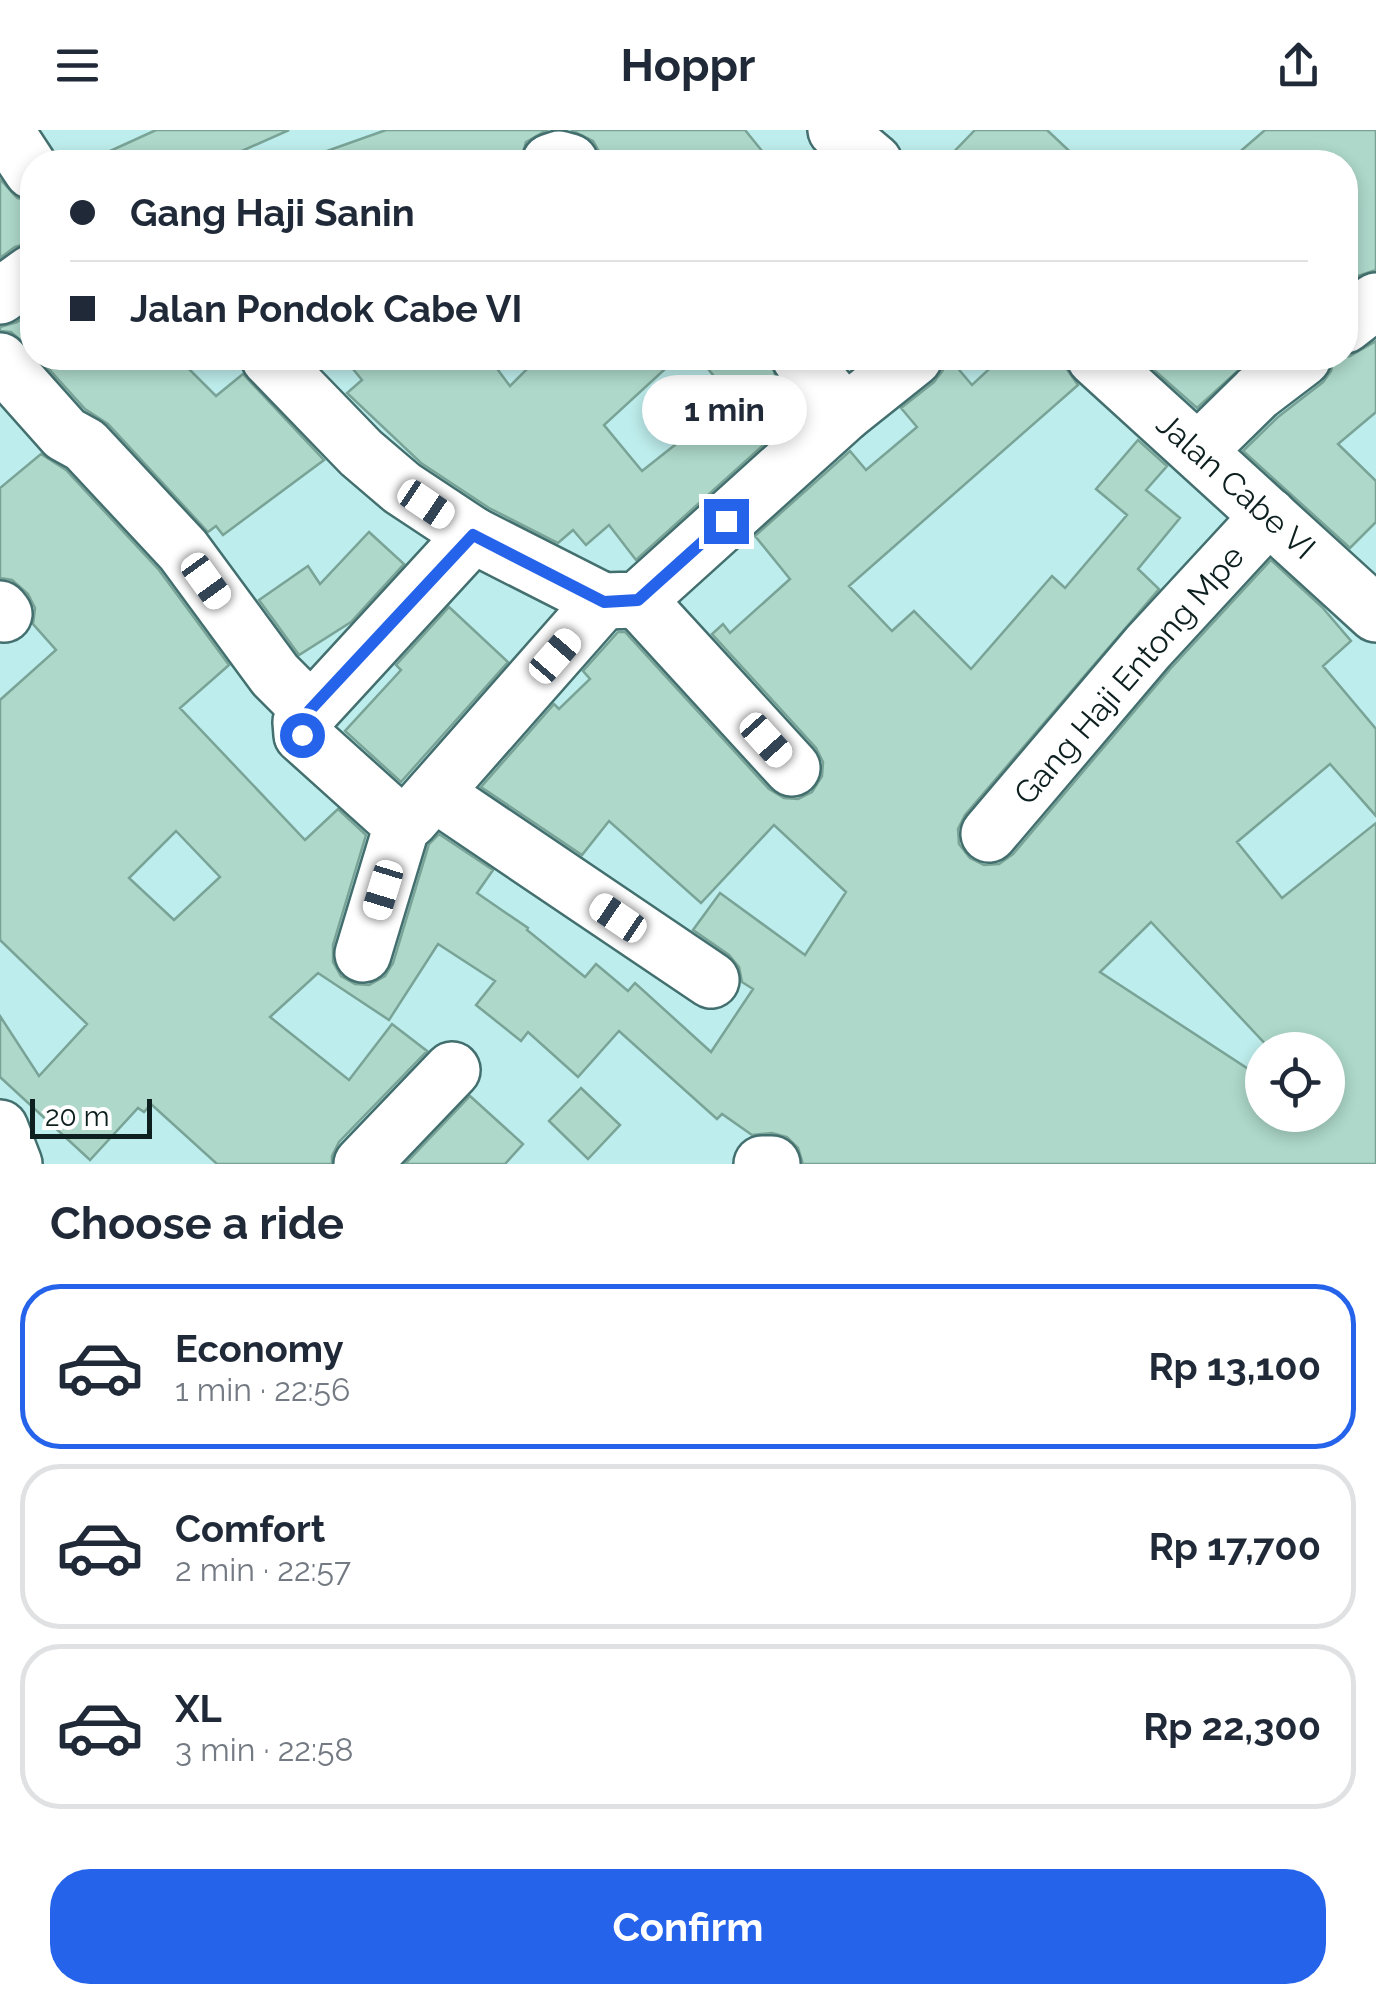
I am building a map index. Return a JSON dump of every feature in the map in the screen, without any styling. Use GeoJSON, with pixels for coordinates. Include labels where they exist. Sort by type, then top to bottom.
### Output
{"type":"FeatureCollection","features":[{"type":"Feature","properties":{"kind":"street"},"geometry":{"type":"LineString","coordinates":[[5,130],[20,152]]}},
{"type":"Feature","properties":{"kind":"street"},"geometry":{"type":"LineString","coordinates":[[0,361],[65,434],[85,444],[183,550],[306,716]]}},
{"type":"Feature","properties":{"kind":"street"},"geometry":{"type":"LineString","coordinates":[[281,370],[402,488],[473,535],[621,601],[792,768]]}},
{"type":"Feature","properties":{"kind":"street"},"geometry":{"type":"LineString","coordinates":[[810,370],[844,413]]}},
{"type":"Feature","properties":{"kind":"street"},"geometry":{"type":"LineString","coordinates":[[363,954],[418,809],[621,601],[899,370]]}},
{"type":"Feature","properties":{"kind":"street","name":"Jalan Cabe VI"},"geometry":{"type":"LineString","coordinates":[[1108,370],[1270,516],[1367,589]]}},
{"type":"Feature","properties":{"kind":"street"},"geometry":{"type":"LineString","coordinates":[[1198,451],[1288,370]]}},
{"type":"Feature","properties":{"kind":"street","name":"Gang Haji Entong Mpe"},"geometry":{"type":"LineString","coordinates":[[989,834],[1148,647],[1270,516]]}},
{"type":"Feature","properties":{"kind":"street"},"geometry":{"type":"LineString","coordinates":[[473,535],[306,716],[302,735],[418,809],[711,980]]}},
{"type":"Feature","properties":{"kind":"street"},"geometry":{"type":"LineString","coordinates":[[362,1164],[452,1070]]}},
{"type":"Feature","properties":{"kind":"street"},"geometry":{"type":"LineString","coordinates":[[0,1128],[14,1164]]}},
{"type":"Feature","properties":{"kind":"street"},"geometry":{"type":"LineString","coordinates":[[762,1164],[772,1164]]}},
{"type":"Feature","properties":{"kind":"building"},"geometry":{"type":"Polygon","coordinates":[[[156,130],[289,130],[244,150],[112,150],[156,130]]]}},
{"type":"Feature","properties":{"kind":"building"},"geometry":{"type":"Polygon","coordinates":[[[386,130],[547,130],[526,142],[524,150],[330,150],[386,130]]]}},
{"type":"Feature","properties":{"kind":"building"},"geometry":{"type":"Polygon","coordinates":[[[571,130],[745,130],[761,150],[598,150],[593,141],[571,130]]]}},
{"type":"Feature","properties":{"kind":"building"},"geometry":{"type":"Polygon","coordinates":[[[975,130],[1047,130],[1068,150],[956,150],[975,130]]]}},
{"type":"Feature","properties":{"kind":"building"},"geometry":{"type":"Polygon","coordinates":[[[1265,130],[1376,130],[1376,270],[1358,276],[1358,150],[1242,150],[1265,130]]]}},
{"type":"Feature","properties":{"kind":"building"},"geometry":{"type":"Polygon","coordinates":[[[0,179],[20,199],[20,246],[0,258],[0,179]]]}},
{"type":"Feature","properties":{"kind":"building"},"geometry":{"type":"Polygon","coordinates":[[[20,320],[20,340],[11,332],[0,331],[0,327],[20,320]]]}},
{"type":"Feature","properties":{"kind":"building"},"geometry":{"type":"Polygon","coordinates":[[[1376,341],[1376,412],[1338,444],[1376,481],[1376,522],[1350,548],[1243,451],[1323,382],[1331,370],[1358,370],[1358,351],[1376,341]]]}},
{"type":"Feature","properties":{"kind":"building"},"geometry":{"type":"Polygon","coordinates":[[[50,370],[190,370],[216,396],[243,374],[324,460],[223,535],[216,526],[208,532],[108,424],[85,409],[50,370]]]}},
{"type":"Feature","properties":{"kind":"building"},"geometry":{"type":"Polygon","coordinates":[[[354,370],[498,370],[510,386],[526,370],[664,370],[604,425],[642,471],[733,399],[709,370],[774,370],[802,410],[636,560],[609,525],[586,545],[573,530],[558,543],[489,508],[421,463],[347,393],[362,380],[354,370]]]}},
{"type":"Feature","properties":{"kind":"building"},"geometry":{"type":"Polygon","coordinates":[[[943,370],[959,370],[972,385],[988,370],[1067,370],[1078,385],[849,586],[892,631],[914,611],[971,669],[1052,576],[1065,588],[1127,515],[1096,489],[1138,440],[1167,466],[1146,490],[1180,518],[1138,569],[1159,589],[965,815],[958,829],[959,844],[970,858],[984,865],[999,864],[1013,854],[1171,668],[1271,560],[1322,607],[1351,641],[1323,666],[1376,729],[1376,816],[1330,764],[1237,842],[1282,898],[1376,823],[1376,1164],[803,1164],[798,1148],[787,1137],[772,1133],[752,1135],[722,1114],[717,1119],[619,1031],[578,1077],[528,1032],[521,1041],[476,1005],[495,981],[438,944],[389,1020],[318,973],[270,1017],[349,1080],[392,1024],[427,1051],[339,1142],[332,1164],[217,1164],[151,1104],[144,1112],[138,1108],[90,1160],[0,1077],[0,1016],[39,1076],[87,1024],[0,940],[0,700],[56,650],[33,624],[35,608],[28,594],[12,580],[0,578],[0,488],[41,454],[66,470],[159,570],[229,665],[180,708],[305,840],[338,809],[366,835],[333,945],[333,962],[341,976],[355,984],[369,985],[385,976],[393,963],[429,844],[439,834],[493,870],[477,893],[528,928],[585,977],[596,964],[628,991],[635,983],[711,1052],[753,989],[742,982],[739,967],[729,955],[693,930],[720,893],[805,955],[846,892],[774,825],[701,903],[609,821],[582,855],[481,787],[554,704],[559,709],[590,679],[583,671],[618,632],[625,632],[769,789],[784,798],[798,799],[812,792],[822,776],[823,762],[816,748],[712,634],[723,624],[730,633],[790,579],[755,536],[850,451],[866,470],[917,427],[901,408],[943,370]],[[176,831],[129,878],[174,920],[220,877],[176,831]],[[1151,922],[1100,972],[1245,1067],[1245,1132],[1345,1132],[1345,1032],[1254,1032],[1151,922]]]}},
{"type":"Feature","properties":{"kind":"building"},"geometry":{"type":"Polygon","coordinates":[[[1154,370],[1239,370],[1197,408],[1154,370]]]}},
{"type":"Feature","properties":{"kind":"building"},"geometry":{"type":"Polygon","coordinates":[[[369,532],[404,564],[351,622],[299,655],[259,600],[308,566],[320,584],[369,532]]]}},
{"type":"Feature","properties":{"kind":"building"},"geometry":{"type":"Polygon","coordinates":[[[449,607],[508,662],[401,782],[345,731],[401,670],[396,665],[449,607]]]}},
{"type":"Feature","properties":{"kind":"building"},"geometry":{"type":"Polygon","coordinates":[[[581,1088],[620,1125],[588,1159],[549,1121],[581,1088]]]}},
{"type":"Feature","properties":{"kind":"building"},"geometry":{"type":"Polygon","coordinates":[[[470,1096],[523,1144],[505,1164],[405,1164],[470,1096]]]}},
{"type":"Feature","properties":{"kind":"route"},"geometry":{"type":"LineString","coordinates":[[302,735],[301,722],[310,710],[473,535],[604,602],[638,600],[726,521]]}}]}
